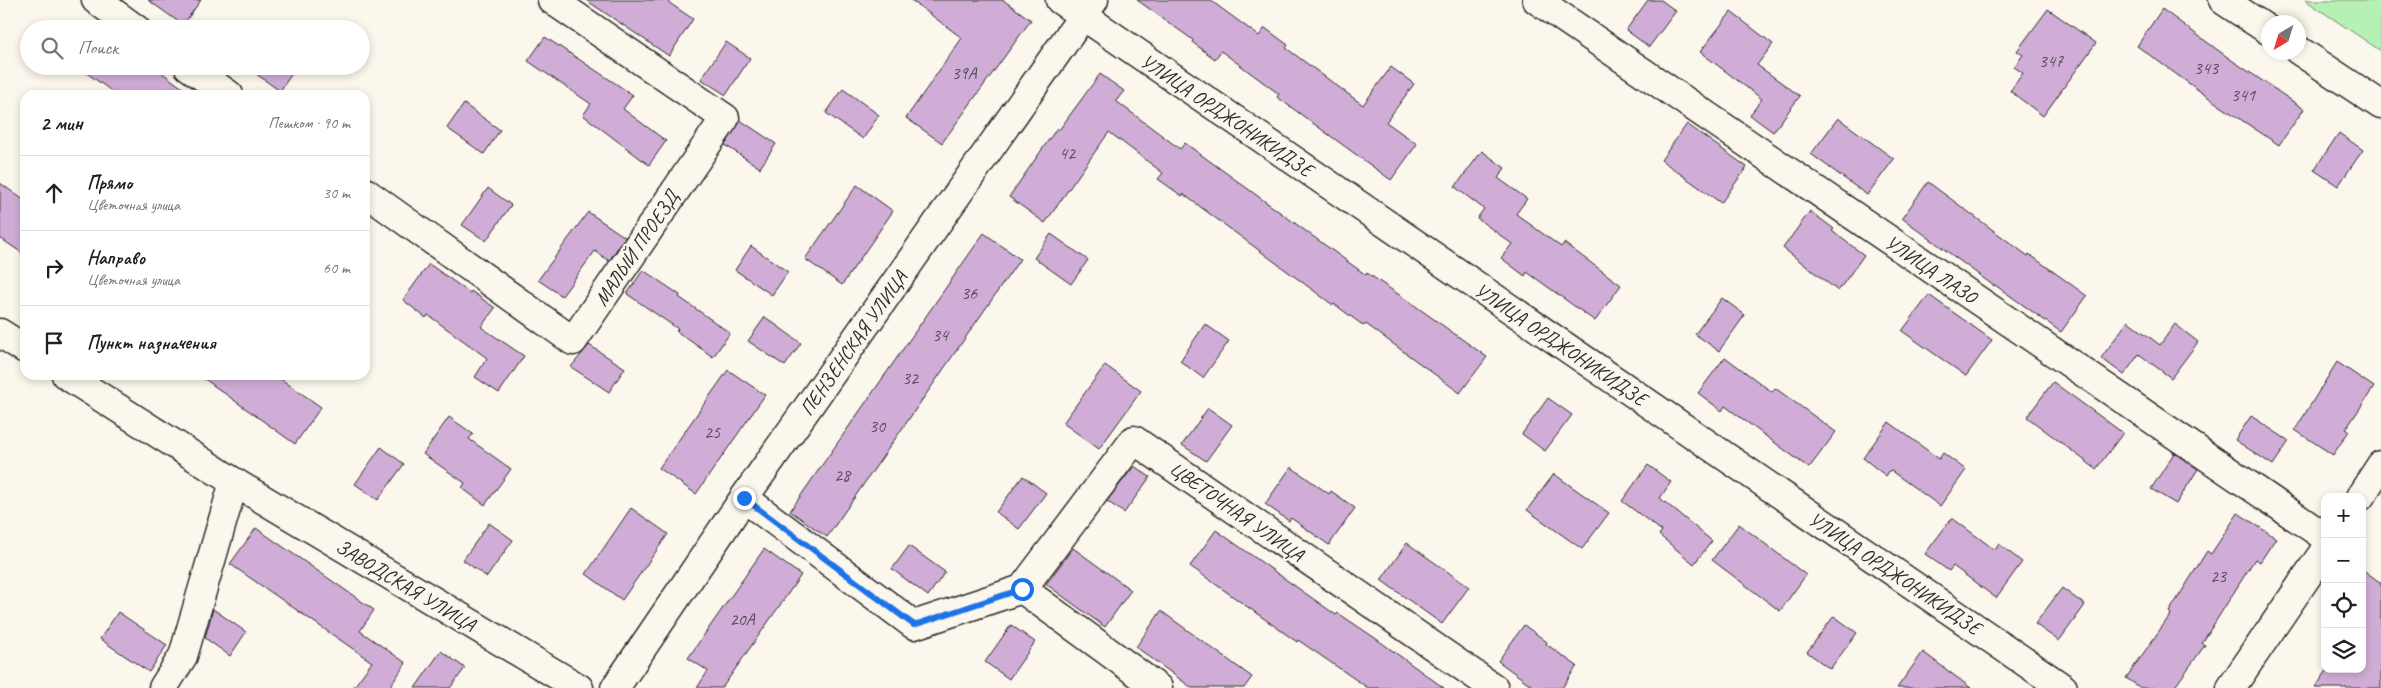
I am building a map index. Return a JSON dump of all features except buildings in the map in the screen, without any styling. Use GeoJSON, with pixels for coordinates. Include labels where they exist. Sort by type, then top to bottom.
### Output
{"type":"FeatureCollection","features":[{"type":"Feature","properties":{"kind":"street"},"geometry":{"type":"LineString","coordinates":[[96,0],[124,20]]}},
{"type":"Feature","properties":{"kind":"street","name":"МАЛЫЙ ПРОЕЗД"},"geometry":{"type":"LineString","coordinates":[[370,196],[573,341],[725,118],[552,0]]}},
{"type":"Feature","properties":{"kind":"street","name":"УЛИЦА ОРДЖОНИКИДЗЕ"},"geometry":{"type":"LineString","coordinates":[[1060,0],[1088,8],[2063,688]]}},
{"type":"Feature","properties":{"kind":"street","name":"УЛИЦА ЛАЗО"},"geometry":{"type":"LineString","coordinates":[[1536,0],[2321,534]]}},
{"type":"Feature","properties":{"kind":"street"},"geometry":{"type":"LineString","coordinates":[[2223,0],[2261,25]]}},
{"type":"Feature","properties":{"kind":"street","name":"ПЕНЗЕНСКАЯ УЛИЦА"},"geometry":{"type":"LineString","coordinates":[[615,688],[744,498],[1088,8]]}},
{"type":"Feature","properties":{"kind":"street"},"geometry":{"type":"LineString","coordinates":[[2306,55],[2381,105]]}},
{"type":"Feature","properties":{"kind":"street"},"geometry":{"type":"LineString","coordinates":[[201,75],[222,90]]}},
{"type":"Feature","properties":{"kind":"street"},"geometry":{"type":"LineString","coordinates":[[0,333],[20,346]]}},
{"type":"Feature","properties":{"kind":"street","name":"ЗАВОДСКАЯ УЛИЦА"},"geometry":{"type":"LineString","coordinates":[[74,380],[234,482],[578,688]]}},
{"type":"Feature","properties":{"kind":"street","name":"ЦВЕТОЧНАЯ УЛИЦА"},"geometry":{"type":"LineString","coordinates":[[1022,589],[1134,440],[1494,688]]}},
{"type":"Feature","properties":{"kind":"street"},"geometry":{"type":"LineString","coordinates":[[2363,493],[2381,465]]}},
{"type":"Feature","properties":{"kind":"street"},"geometry":{"type":"LineString","coordinates":[[163,688],[183,656],[234,482]]}},
{"type":"Feature","properties":{"kind":"street"},"geometry":{"type":"LineString","coordinates":[[744,498],[914,625],[1022,589],[1158,688]]}},
{"type":"Feature","properties":{"kind":"street"},"geometry":{"type":"LineString","coordinates":[[2231,688],[2321,556]]}},
{"type":"Feature","properties":{"kind":"green space"},"geometry":{"type":"Polygon","coordinates":[[[2305,0],[2381,0],[2381,51],[2305,0]]]}},
{"type":"Feature","properties":{"kind":"route"},"geometry":{"type":"LineString","coordinates":[[744,498],[914,625],[1022,589]]}}]}
